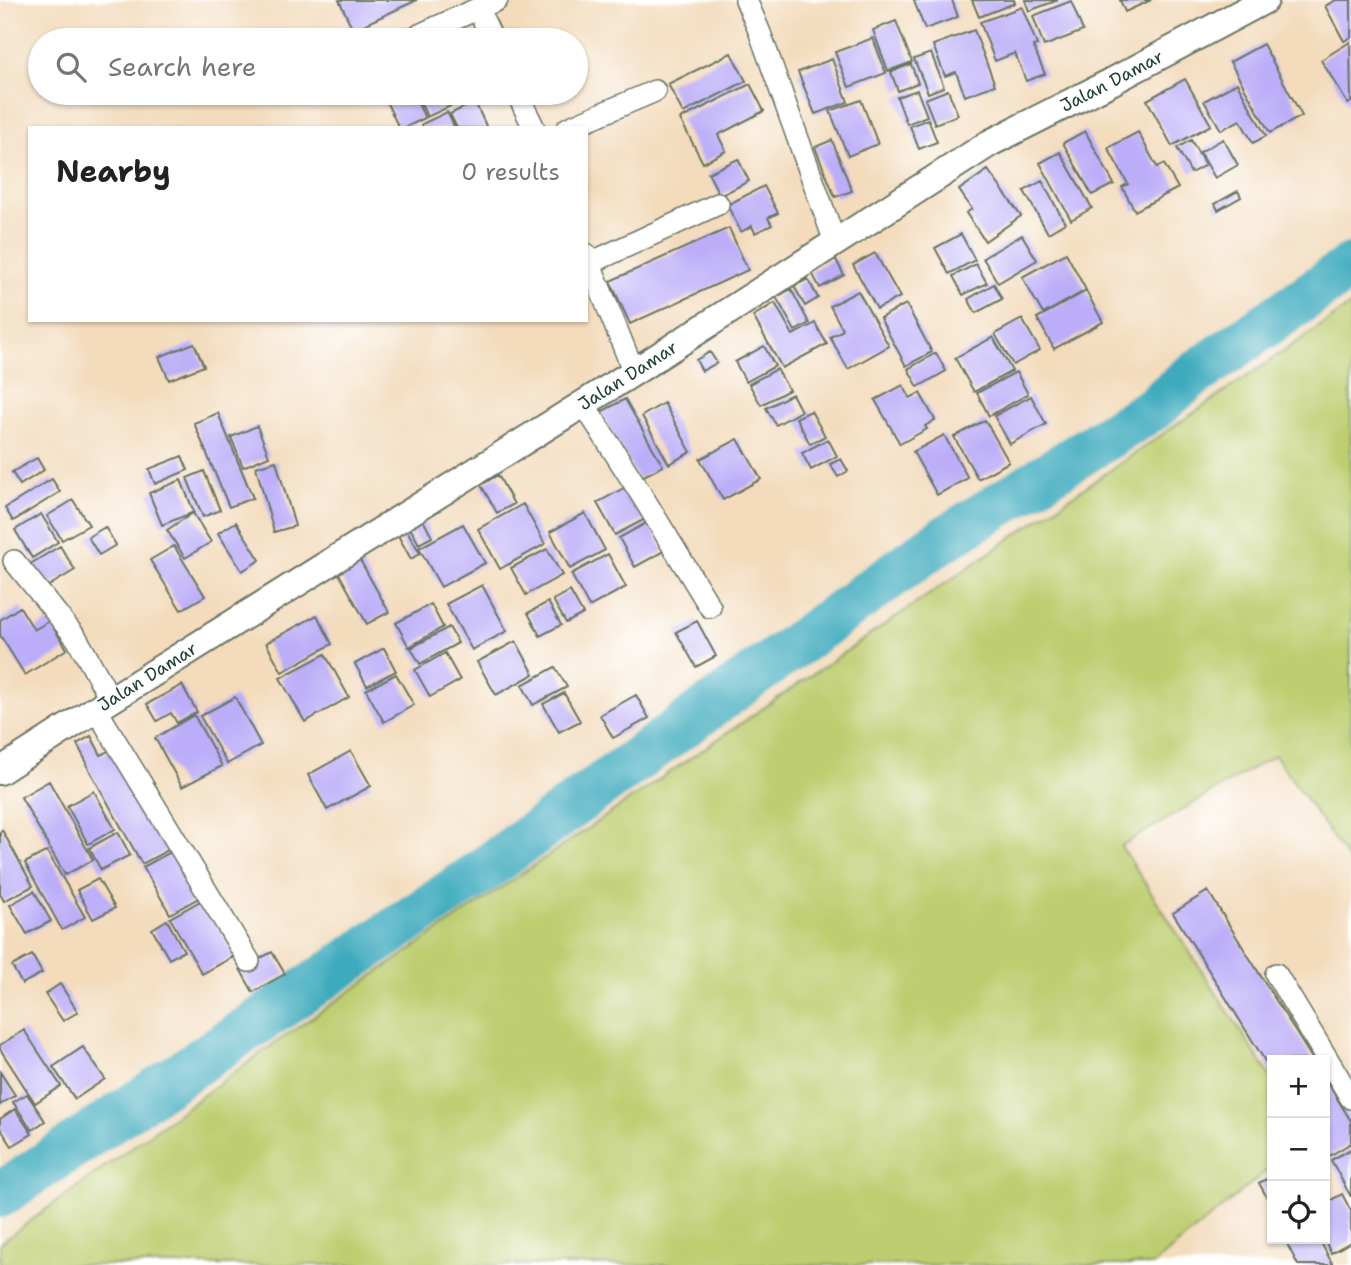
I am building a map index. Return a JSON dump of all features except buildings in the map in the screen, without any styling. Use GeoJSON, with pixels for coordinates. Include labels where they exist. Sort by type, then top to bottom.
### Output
{"type":"FeatureCollection","features":[{"type":"Feature","properties":{"kind":"street"},"geometry":{"type":"LineString","coordinates":[[746,0],[835,242]]}},
{"type":"Feature","properties":{"kind":"street","name":"Jalan Damar"},"geometry":{"type":"LineString","coordinates":[[0,771],[634,372],[990,143],[1265,0]]}},
{"type":"Feature","properties":{"kind":"street"},"geometry":{"type":"LineString","coordinates":[[435,28],[488,4],[491,28]]}},
{"type":"Feature","properties":{"kind":"street"},"geometry":{"type":"LineString","coordinates":[[573,126],[655,91]]}},
{"type":"Feature","properties":{"kind":"street"},"geometry":{"type":"LineString","coordinates":[[523,105],[533,126]]}},
{"type":"Feature","properties":{"kind":"street"},"geometry":{"type":"LineString","coordinates":[[634,372],[588,261],[718,204]]}},
{"type":"Feature","properties":{"kind":"street"},"geometry":{"type":"LineString","coordinates":[[583,403],[710,607]]}},
{"type":"Feature","properties":{"kind":"street"},"geometry":{"type":"LineString","coordinates":[[14,561],[77,639],[103,704],[249,961]]}},
{"type":"Feature","properties":{"kind":"street"},"geometry":{"type":"LineString","coordinates":[[1276,974],[1351,1098]]}},
{"type":"Feature","properties":{"kind":"green space"},"geometry":{"type":"Polygon","coordinates":[[[1351,305],[1351,864],[1275,755],[1121,846],[1267,1071],[1267,1170],[1153,1265],[0,1265],[0,1243],[272,1045],[1351,305]]]}},
{"type":"Feature","properties":{"kind":"waterway"},"geometry":{"type":"LineString","coordinates":[[0,1195],[475,876],[933,546],[1154,408],[1188,379],[1351,266]]}}]}
